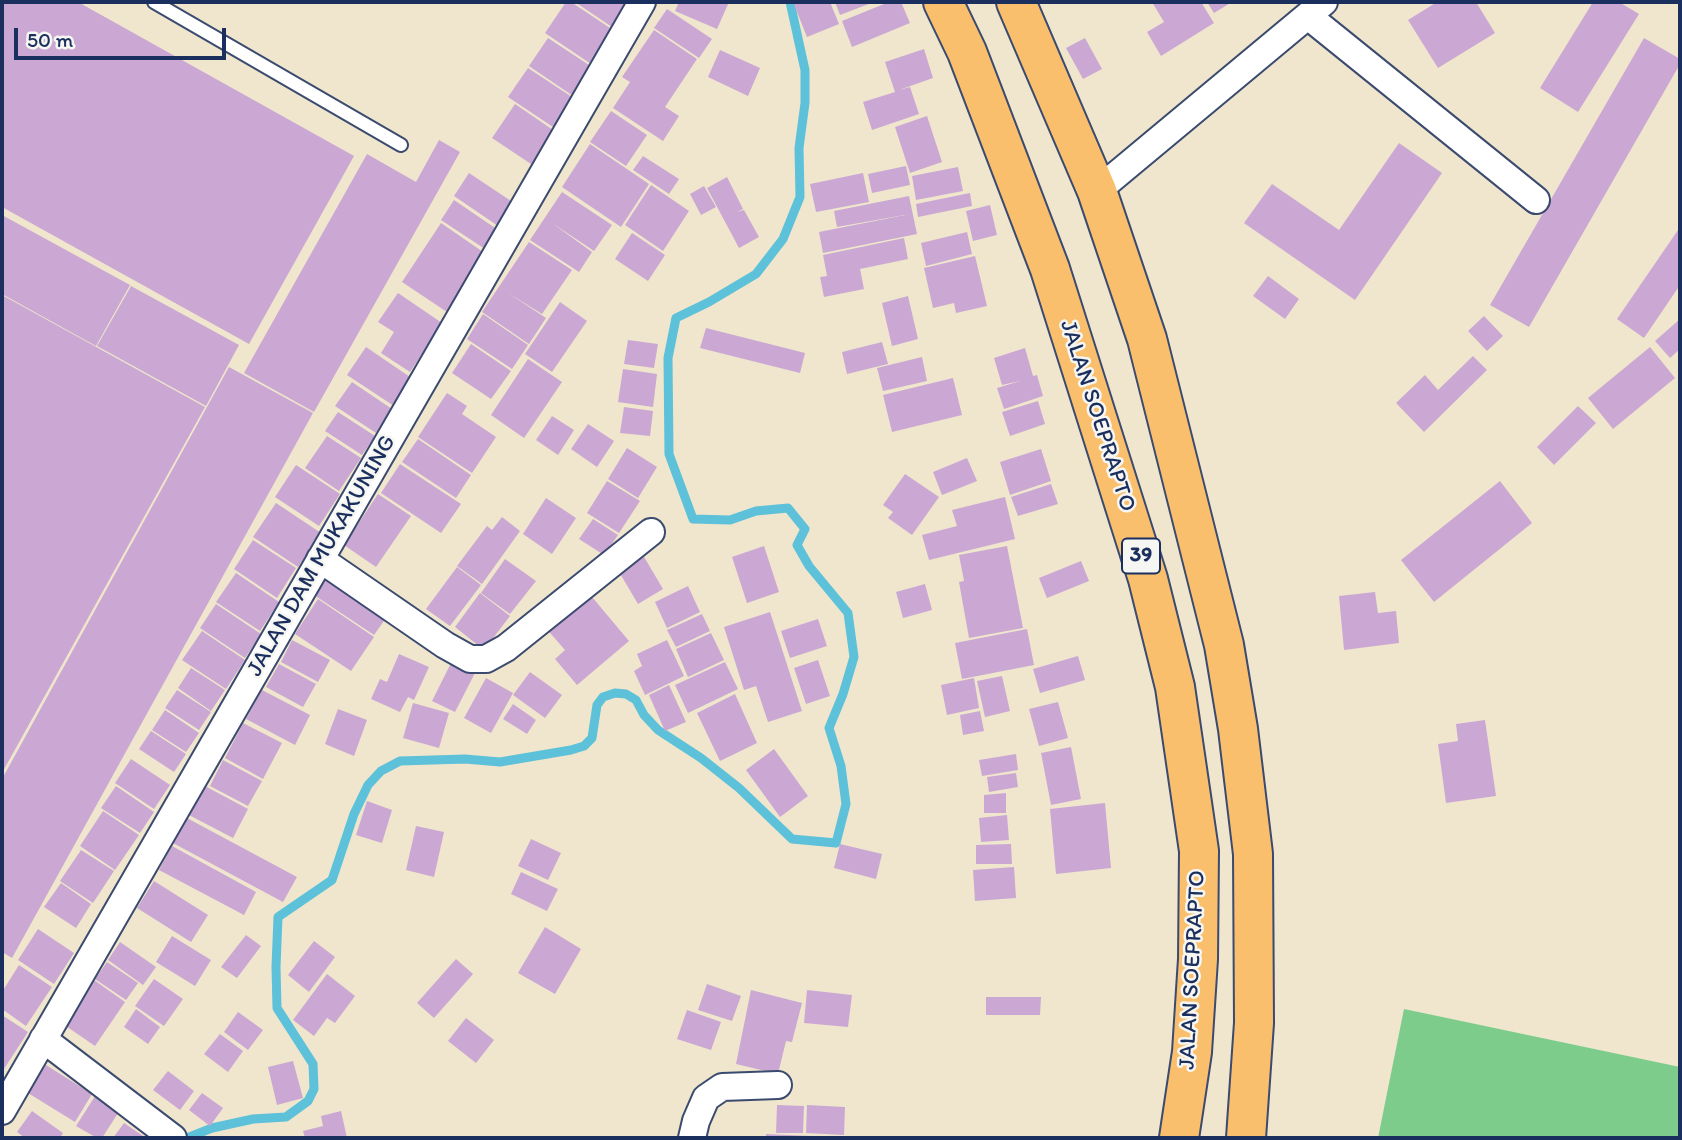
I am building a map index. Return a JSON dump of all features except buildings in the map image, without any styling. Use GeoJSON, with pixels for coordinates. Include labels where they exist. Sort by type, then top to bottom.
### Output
{"type":"FeatureCollection","features":[{"type":"Feature","properties":{"kind":"highway","name":"JALAN SOEPRAPTO"},"geometry":{"type":"LineString","coordinates":[[943,2],[967,52],[1050,269],[1149,579],[1175,687],[1199,851],[1198,959],[1192,1052],[1179,1138]]}},
{"type":"Feature","properties":{"kind":"highway"},"geometry":{"type":"LineString","coordinates":[[1016,2],[1097,191],[1147,339],[1224,645],[1238,729],[1253,854],[1254,1023],[1246,1138]]}},
{"type":"Feature","properties":{"kind":"street","name":"JALAN DAM MUKAKUNING"},"geometry":{"type":"LineString","coordinates":[[2,1111],[642,2]]}},
{"type":"Feature","properties":{"kind":"street"},"geometry":{"type":"LineString","coordinates":[[1097,191],[1316,9],[1536,200]]}},
{"type":"Feature","properties":{"kind":"street"},"geometry":{"type":"LineString","coordinates":[[320,559],[445,645],[470,659],[486,659],[506,648],[651,532]]}},
{"type":"Feature","properties":{"kind":"street"},"geometry":{"type":"LineString","coordinates":[[43,1038],[172,1138]]}},
{"type":"Feature","properties":{"kind":"street"},"geometry":{"type":"LineString","coordinates":[[692,1138],[706,1098],[722,1087],[778,1085]]}},
{"type":"Feature","properties":{"kind":"lane"},"geometry":{"type":"LineString","coordinates":[[154,2],[401,145]]}},
{"type":"Feature","properties":{"kind":"green space"},"geometry":{"type":"Polygon","coordinates":[[[1404,1009],[1680,1067],[1680,1138],[1378,1138],[1404,1009]]]}},
{"type":"Feature","properties":{"kind":"waterway"},"geometry":{"type":"LineString","coordinates":[[187,1138],[212,1128],[253,1119],[286,1117],[308,1101],[314,1089],[313,1064],[277,1008],[278,917],[332,880],[354,814],[368,785],[381,771],[400,761],[465,759],[500,762],[571,750],[584,746],[592,738],[597,705],[603,697],[615,693],[626,694],[636,700],[644,715],[658,730],[701,758],[739,788],[792,839],[836,843],[846,804],[841,766],[829,728],[854,657],[848,613],[809,566],[797,545],[805,529],[788,508],[756,511],[730,520],[693,519],[669,454],[668,358],[676,318],[756,274],[783,239],[800,197],[799,148],[805,103],[805,70],[790,2]]}}]}
